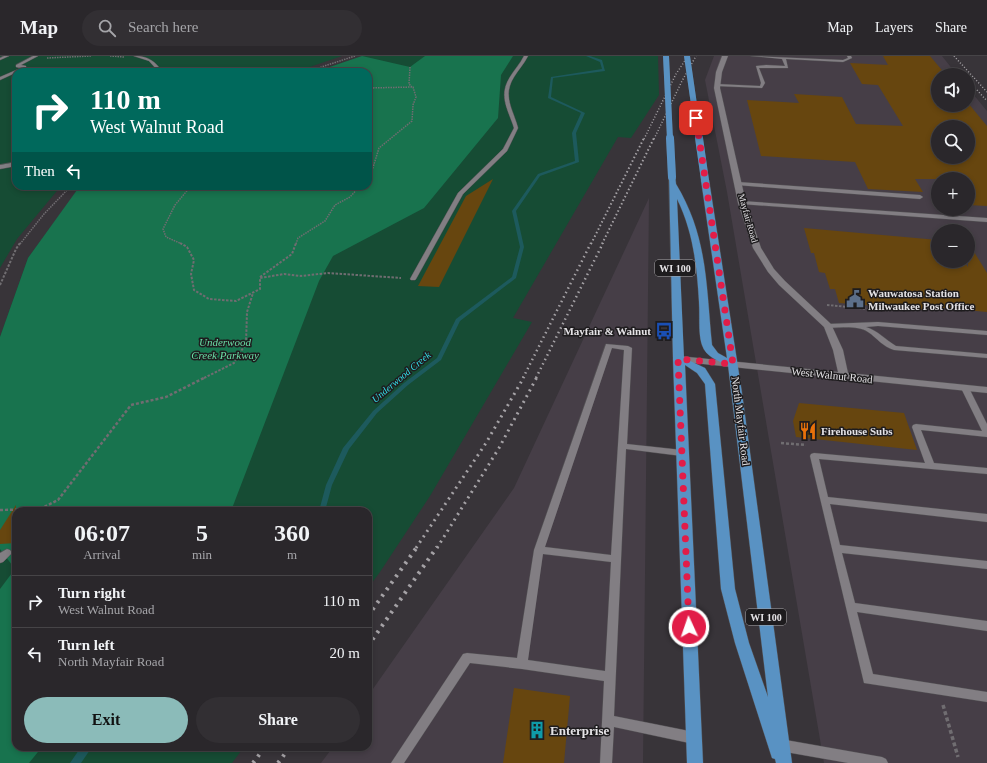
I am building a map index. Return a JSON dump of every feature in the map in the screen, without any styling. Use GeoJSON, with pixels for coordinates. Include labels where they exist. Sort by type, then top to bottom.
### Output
{"type":"FeatureCollection","features":[{"type":"Feature","properties":{"kind":"main road","name":"WI 100"},"geometry":{"type":"LineString","coordinates":[[666,56],[695,763]]}},
{"type":"Feature","properties":{"kind":"main road","name":"North Mayfair Road"},"geometry":{"type":"LineString","coordinates":[[687,56],[733,364],[779,745],[783,763]]}},
{"type":"Feature","properties":{"kind":"main road"},"geometry":{"type":"LineString","coordinates":[[672,179],[690,217],[694,233],[699,262],[707,345],[710,352],[733,364]]}},
{"type":"Feature","properties":{"kind":"main road"},"geometry":{"type":"LineString","coordinates":[[678,359],[698,367],[705,373],[710,384],[728,589],[742,643],[779,745]]}},
{"type":"Feature","properties":{"kind":"street","name":"Mayfair Road"},"geometry":{"type":"LineString","coordinates":[[725,56],[719,72],[717,85],[742,202],[757,248],[771,270],[782,283],[828,326],[838,350],[844,376]]}},
{"type":"Feature","properties":{"kind":"street","name":"West Walnut Road"},"geometry":{"type":"LineString","coordinates":[[678,359],[987,390]]}},
{"type":"Feature","properties":{"kind":"lane"},"geometry":{"type":"LineString","coordinates":[[0,59],[6,56]]}},
{"type":"Feature","properties":{"kind":"lane"},"geometry":{"type":"LineString","coordinates":[[23,68],[25,67],[17,66],[36,56]]}},
{"type":"Feature","properties":{"kind":"lane"},"geometry":{"type":"LineString","coordinates":[[136,56],[150,60],[156,68]]}},
{"type":"Feature","properties":{"kind":"lane"},"geometry":{"type":"LineString","coordinates":[[413,279],[461,193],[505,150],[512,138],[516,128],[514,118],[508,108],[504,90],[509,80],[526,56]]}},
{"type":"Feature","properties":{"kind":"lane"},"geometry":{"type":"LineString","coordinates":[[753,56],[843,61],[850,58],[849,56]]}},
{"type":"Feature","properties":{"kind":"lane"},"geometry":{"type":"LineString","coordinates":[[717,85],[761,87],[763,83],[757,67],[787,67],[784,58]]}},
{"type":"Feature","properties":{"kind":"lane"},"geometry":{"type":"LineString","coordinates":[[0,79],[12,73]]}},
{"type":"Feature","properties":{"kind":"lane"},"geometry":{"type":"LineString","coordinates":[[0,167],[12,165]]}},
{"type":"Feature","properties":{"kind":"lane"},"geometry":{"type":"LineString","coordinates":[[738,184],[920,196]]}},
{"type":"Feature","properties":{"kind":"lane"},"geometry":{"type":"LineString","coordinates":[[742,202],[987,220]]}},
{"type":"Feature","properties":{"kind":"lane"},"geometry":{"type":"LineString","coordinates":[[848,324],[870,330],[894,348],[987,356]]}},
{"type":"Feature","properties":{"kind":"lane"},"geometry":{"type":"LineString","coordinates":[[828,326],[878,324],[987,333]]}},
{"type":"Feature","properties":{"kind":"lane"},"geometry":{"type":"LineString","coordinates":[[522,664],[539,550],[609,346],[628,348],[606,763]]}},
{"type":"Feature","properties":{"kind":"lane"},"geometry":{"type":"LineString","coordinates":[[930,466],[916,426],[986,430],[965,388]]}},
{"type":"Feature","properties":{"kind":"lane"},"geometry":{"type":"LineString","coordinates":[[623,446],[682,453]]}},
{"type":"Feature","properties":{"kind":"lane"},"geometry":{"type":"LineString","coordinates":[[987,471],[814,456],[868,679],[987,697]]}},
{"type":"Feature","properties":{"kind":"lane"},"geometry":{"type":"LineString","coordinates":[[824,500],[987,518]]}},
{"type":"Feature","properties":{"kind":"lane"},"geometry":{"type":"LineString","coordinates":[[836,548],[987,565]]}},
{"type":"Feature","properties":{"kind":"lane"},"geometry":{"type":"LineString","coordinates":[[539,550],[616,559]]}},
{"type":"Feature","properties":{"kind":"lane"},"geometry":{"type":"LineString","coordinates":[[851,607],[987,626]]}},
{"type":"Feature","properties":{"kind":"lane"},"geometry":{"type":"LineString","coordinates":[[397,763],[467,658],[522,664],[610,677]]}},
{"type":"Feature","properties":{"kind":"lane"},"geometry":{"type":"LineString","coordinates":[[608,720],[694,738]]}},
{"type":"Feature","properties":{"kind":"lane"},"geometry":{"type":"LineString","coordinates":[[779,745],[882,763]]}},
{"type":"Feature","properties":{"kind":"path"},"geometry":{"type":"LineString","coordinates":[[318,68],[355,56]]}},
{"type":"Feature","properties":{"kind":"path"},"geometry":{"type":"LineString","coordinates":[[372,171],[379,148],[412,120],[413,105],[416,97],[413,87],[409,84],[410,67]]}},
{"type":"Feature","properties":{"kind":"path"},"geometry":{"type":"LineString","coordinates":[[372,87],[413,87]]}},
{"type":"Feature","properties":{"kind":"path"},"geometry":{"type":"LineString","coordinates":[[0,285],[16,249],[44,214],[67,190]]}},
{"type":"Feature","properties":{"kind":"path"},"geometry":{"type":"LineString","coordinates":[[188,190],[175,205],[163,229],[166,237],[187,247],[194,260],[191,274],[194,290],[209,299],[236,301],[260,289],[260,278]]}},
{"type":"Feature","properties":{"kind":"path"},"geometry":{"type":"LineString","coordinates":[[260,278],[292,254],[298,238],[325,221],[335,205],[350,197],[356,190]]}},
{"type":"Feature","properties":{"kind":"path"},"geometry":{"type":"LineString","coordinates":[[260,278],[284,274],[301,276],[328,273],[413,279]]}},
{"type":"Feature","properties":{"kind":"path"},"geometry":{"type":"LineString","coordinates":[[44,507],[58,500],[131,405],[166,396],[234,364],[246,343],[247,312],[253,293]]}},
{"type":"Feature","properties":{"kind":"path"},"geometry":{"type":"LineString","coordinates":[[781,442],[806,445]]}},
{"type":"Feature","properties":{"kind":"path"},"geometry":{"type":"LineString","coordinates":[[0,510],[12,510]]}},
{"type":"Feature","properties":{"kind":"path"},"geometry":{"type":"LineString","coordinates":[[939,690],[958,757]]}},
{"type":"Feature","properties":{"kind":"shaded area"},"geometry":{"type":"Polygon","coordinates":[[[714,56],[942,56],[951,68],[931,68],[931,112],[975,112],[975,96],[987,111],[987,763],[824,763],[727,192],[705,80],[714,56]]]}},
{"type":"Feature","properties":{"kind":"shaded area"},"geometry":{"type":"Polygon","coordinates":[[[649,198],[643,763],[321,763],[330,751],[372,751],[372,690],[514,488],[649,198]]]}},
{"type":"Feature","properties":{"kind":"green space"},"geometry":{"type":"Polygon","coordinates":[[[0,56],[342,56],[307,68],[12,68],[12,190],[58,190],[17,239],[0,268],[0,56]]]}},
{"type":"Feature","properties":{"kind":"green space"},"geometry":{"type":"Polygon","coordinates":[[[362,56],[410,67],[425,56],[513,56],[501,75],[498,118],[424,208],[333,256],[319,281],[233,507],[12,507],[12,565],[0,549],[0,337],[28,258],[77,190],[372,190],[372,68],[327,68],[362,56]]]}},
{"type":"Feature","properties":{"kind":"green space","name":"Underwood Creek Parkway"},"geometry":{"type":"Polygon","coordinates":[[[363,56],[658,56],[659,95],[631,138],[618,137],[513,318],[532,322],[430,496],[372,583],[372,507],[12,507],[12,751],[241,751],[232,763],[0,763],[0,337],[28,258],[78,190],[372,190],[372,68],[326,68],[363,56]]]}},
{"type":"Feature","properties":{"kind":"green space"},"geometry":{"type":"Polygon","coordinates":[[[12,573],[12,751],[39,751],[29,763],[0,763],[0,589],[12,573]]]}},
{"type":"Feature","properties":{"kind":"building"},"geometry":{"type":"Polygon","coordinates":[[[883,56],[930,56],[940,68],[931,68],[931,112],[975,111],[987,126],[987,206],[975,205],[975,172],[931,172],[931,179],[915,179],[923,192],[868,189],[855,162],[761,156],[747,100],[799,103],[794,94],[842,97],[856,124],[903,126],[878,85],[862,84],[850,63],[888,65],[883,56]]]}},
{"type":"Feature","properties":{"kind":"building"},"geometry":{"type":"Polygon","coordinates":[[[493,179],[439,287],[418,286],[466,196],[493,179]]]}},
{"type":"Feature","properties":{"kind":"building"},"geometry":{"type":"Polygon","coordinates":[[[804,228],[931,239],[931,268],[975,268],[975,253],[987,273],[987,312],[923,306],[925,310],[839,303],[835,289],[830,289],[825,273],[819,272],[814,253],[811,253],[804,228]]]}},
{"type":"Feature","properties":{"kind":"building"},"geometry":{"type":"Polygon","coordinates":[[[799,403],[904,413],[917,450],[796,437],[793,421],[799,403]]]}},
{"type":"Feature","properties":{"kind":"building"},"geometry":{"type":"Polygon","coordinates":[[[12,511],[12,543],[0,544],[0,530],[12,511]]]}},
{"type":"Feature","properties":{"kind":"building","name":"Enterprise"},"geometry":{"type":"Polygon","coordinates":[[[514,688],[570,696],[564,763],[503,763],[514,688]]]}},
{"type":"Feature","properties":{"kind":"waterway","name":"Underwood Creek"},"geometry":{"type":"LineString","coordinates":[[323,507],[329,485],[346,448],[375,412],[406,384],[439,359],[458,320],[514,278],[522,247],[514,211],[539,175],[577,162],[574,133],[583,113],[549,97],[552,77],[604,70],[601,61],[587,56]]}},
{"type":"Feature","properties":{"kind":"waterway","name":"Underwood Creek"},"geometry":{"type":"LineString","coordinates":[[75,763],[84,751]]}},
{"type":"Feature","properties":{"kind":"railway"},"geometry":{"type":"LineString","coordinates":[[644,139],[676,74],[688,56]]}},
{"type":"Feature","properties":{"kind":"railway"},"geometry":{"type":"LineString","coordinates":[[654,139],[682,81],[696,56]]}},
{"type":"Feature","properties":{"kind":"railway"},"geometry":{"type":"LineString","coordinates":[[954,56],[987,92]]}},
{"type":"Feature","properties":{"kind":"railway"},"geometry":{"type":"LineString","coordinates":[[977,90],[987,101]]}},
{"type":"Feature","properties":{"kind":"railway"},"geometry":{"type":"LineString","coordinates":[[591,244],[644,138]]}},
{"type":"Feature","properties":{"kind":"railway"},"geometry":{"type":"LineString","coordinates":[[602,244],[654,138]]}},
{"type":"Feature","properties":{"kind":"railway"},"geometry":{"type":"LineString","coordinates":[[523,378],[591,243]]}},
{"type":"Feature","properties":{"kind":"railway"},"geometry":{"type":"LineString","coordinates":[[536,378],[603,243]]}},
{"type":"Feature","properties":{"kind":"railway"},"geometry":{"type":"LineString","coordinates":[[416,548],[486,443],[524,377]]}},
{"type":"Feature","properties":{"kind":"railway"},"geometry":{"type":"LineString","coordinates":[[437,548],[499,448],[537,377]]}},
{"type":"Feature","properties":{"kind":"railway"},"geometry":{"type":"LineString","coordinates":[[372,610],[417,547]]}},
{"type":"Feature","properties":{"kind":"railway"},"geometry":{"type":"LineString","coordinates":[[372,640],[437,547]]}},
{"type":"Feature","properties":{"kind":"railway"},"geometry":{"type":"LineString","coordinates":[[253,763],[262,751]]}},
{"type":"Feature","properties":{"kind":"railway"},"geometry":{"type":"LineString","coordinates":[[278,763],[287,751]]}},
{"type":"Feature","properties":{"kind":"place","name":"Wauwatosa Station Milwaukee Post Office"},"geometry":{"type":"Point","coordinates":[855,299]}},
{"type":"Feature","properties":{"kind":"place","name":"Mayfair & Walnut"},"geometry":{"type":"Point","coordinates":[664,331]}},
{"type":"Feature","properties":{"kind":"place","name":"Firehouse Subs"},"geometry":{"type":"Point","coordinates":[808,431]}},
{"type":"Feature","properties":{"kind":"place","name":"Enterprise"},"geometry":{"type":"Point","coordinates":[537,730]}},
{"type":"Feature","properties":{"kind":"route"},"geometry":{"type":"LineString","coordinates":[[689,627],[678,359],[733,364],[696,118]]}}]}
